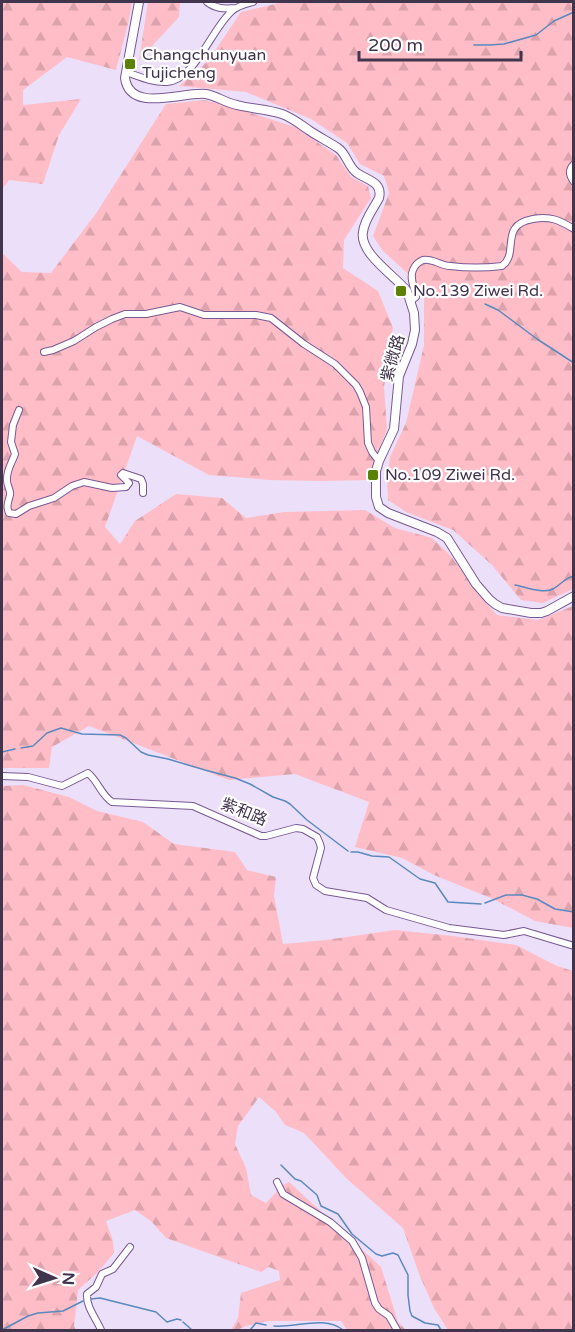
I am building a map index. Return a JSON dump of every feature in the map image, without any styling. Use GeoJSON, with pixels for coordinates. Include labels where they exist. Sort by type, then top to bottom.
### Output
{"type":"FeatureCollection","features":[{"type":"Feature","properties":{"kind":"street"},"geometry":{"type":"LineString","coordinates":[[139,2],[125,78],[128,89],[146,98],[212,95],[235,105],[266,110],[290,117],[339,149],[355,171],[376,184],[380,190],[379,198],[363,230],[364,242],[373,257],[407,291],[411,301],[416,297],[412,280],[413,269],[417,263],[427,260],[452,267],[502,266],[508,259],[513,232],[521,222],[539,218],[554,219],[573,229]]}},
{"type":"Feature","properties":{"kind":"street"},"geometry":{"type":"LineString","coordinates":[[207,2],[219,8],[236,8],[253,2]]}},
{"type":"Feature","properties":{"kind":"street"},"geometry":{"type":"LineString","coordinates":[[126,72],[162,82],[177,80],[189,69],[224,19],[236,8]]}},
{"type":"Feature","properties":{"kind":"street"},"geometry":{"type":"LineString","coordinates":[[573,164],[569,173],[573,182]]}},
{"type":"Feature","properties":{"kind":"street","name":"紫微路"},"geometry":{"type":"LineString","coordinates":[[411,301],[415,322],[414,337],[399,376],[394,429],[376,471],[375,486],[379,507],[447,538],[476,584],[495,604],[502,608],[541,613],[573,596]]}},
{"type":"Feature","properties":{"kind":"street"},"geometry":{"type":"LineString","coordinates":[[44,352],[74,341],[96,327],[125,314],[146,314],[180,307],[204,315],[256,315],[271,318],[304,344],[335,364],[356,385],[366,407],[368,443],[379,461]]}},
{"type":"Feature","properties":{"kind":"street"},"geometry":{"type":"LineString","coordinates":[[19,410],[13,425],[11,442],[15,454],[7,473],[7,485],[10,492],[7,504],[9,513],[16,514],[84,482],[111,488],[126,487],[129,483],[121,475],[123,473],[141,479],[143,494]]}},
{"type":"Feature","properties":{"kind":"street","name":"紫和路"},"geometry":{"type":"LineString","coordinates":[[2,776],[28,777],[62,786],[88,773],[107,799],[115,803],[193,806],[261,836],[296,828],[303,829],[314,835],[320,844],[320,853],[313,878],[319,888],[325,891],[367,898],[386,910],[449,928],[504,935],[524,931],[573,946]]}},
{"type":"Feature","properties":{"kind":"street"},"geometry":{"type":"LineString","coordinates":[[277,1182],[283,1194],[330,1222],[352,1242],[362,1258],[375,1303],[389,1317],[397,1330]]}},
{"type":"Feature","properties":{"kind":"street"},"geometry":{"type":"LineString","coordinates":[[101,1330],[87,1304],[87,1294],[96,1287],[102,1274],[113,1269],[130,1247]]}},
{"type":"Feature","properties":{"kind":"green space"},"geometry":{"type":"Polygon","coordinates":[[[2,2],[132,2],[116,70],[67,57],[23,90],[23,105],[81,99],[59,135],[43,184],[9,180],[2,189],[2,2]]]}},
{"type":"Feature","properties":{"kind":"green space"},"geometry":{"type":"Polygon","coordinates":[[[148,2],[180,2],[179,17],[139,60],[148,2]]]}},
{"type":"Feature","properties":{"kind":"green space"},"geometry":{"type":"Polygon","coordinates":[[[284,2],[573,2],[573,589],[543,603],[521,600],[492,565],[453,530],[406,512],[388,500],[387,479],[390,457],[406,423],[424,345],[424,297],[406,272],[383,251],[373,236],[389,193],[384,176],[360,164],[347,143],[311,119],[246,92],[179,86],[208,61],[241,12],[284,2]]]}},
{"type":"Feature","properties":{"kind":"green space"},"geometry":{"type":"Polygon","coordinates":[[[205,100],[295,127],[336,155],[351,177],[368,186],[371,198],[344,240],[343,268],[378,291],[393,328],[384,387],[387,429],[368,480],[270,480],[209,475],[137,436],[105,527],[120,544],[135,521],[176,494],[222,498],[246,518],[284,512],[365,510],[395,528],[432,538],[451,556],[478,594],[497,615],[538,620],[573,606],[573,928],[535,921],[493,899],[434,875],[402,858],[355,847],[369,802],[295,774],[229,780],[89,726],[52,747],[49,768],[2,768],[2,253],[22,272],[51,273],[97,212],[166,104],[205,100]]]}},
{"type":"Feature","properties":{"kind":"green space"},"geometry":{"type":"Polygon","coordinates":[[[23,785],[69,797],[97,811],[143,822],[174,844],[235,852],[247,870],[276,877],[274,896],[283,944],[395,930],[516,945],[557,966],[573,971],[573,1330],[448,1330],[434,1308],[419,1274],[403,1228],[346,1178],[304,1133],[285,1125],[276,1112],[259,1097],[238,1126],[235,1144],[246,1168],[251,1195],[266,1203],[283,1185],[289,1182],[381,1267],[398,1322],[406,1330],[347,1330],[341,1321],[269,1321],[231,1330],[238,1318],[241,1293],[280,1280],[279,1271],[269,1267],[261,1272],[166,1238],[152,1222],[135,1210],[106,1221],[113,1241],[114,1253],[78,1290],[74,1326],[76,1330],[2,1330],[2,786],[23,785]]]}},
{"type":"Feature","properties":{"kind":"waterway"},"geometry":{"type":"LineString","coordinates":[[474,45],[504,44],[536,35],[554,21],[574,12]]}},
{"type":"Feature","properties":{"kind":"waterway"},"geometry":{"type":"LineString","coordinates":[[485,304],[498,310],[574,363]]}},
{"type":"Feature","properties":{"kind":"waterway"},"geometry":{"type":"LineString","coordinates":[[515,585],[549,590],[574,576]]}},
{"type":"Feature","properties":{"kind":"waterway"},"geometry":{"type":"LineString","coordinates":[[21,748],[33,746],[47,733],[61,728],[82,734],[120,735],[148,755],[235,778],[285,801],[348,851]]}},
{"type":"Feature","properties":{"kind":"waterway"},"geometry":{"type":"LineString","coordinates":[[2,752],[15,749]]}},
{"type":"Feature","properties":{"kind":"waterway"},"geometry":{"type":"LineString","coordinates":[[351,852],[389,857],[420,879],[435,883],[448,902],[481,904]]}},
{"type":"Feature","properties":{"kind":"waterway"},"geometry":{"type":"LineString","coordinates":[[485,903],[506,895],[522,895],[537,899],[555,909],[574,912]]}},
{"type":"Feature","properties":{"kind":"waterway"},"geometry":{"type":"LineString","coordinates":[[281,1165],[317,1195],[321,1206],[338,1214],[352,1234],[376,1254],[398,1255],[408,1275],[408,1295],[412,1316],[425,1323],[438,1325],[441,1330]]}},
{"type":"Feature","properties":{"kind":"waterway"},"geometry":{"type":"LineString","coordinates":[[91,1299],[100,1298],[156,1312],[167,1322],[181,1320]]}},
{"type":"Feature","properties":{"kind":"waterway"},"geometry":{"type":"LineString","coordinates":[[2,1330],[28,1316],[63,1311],[83,1301]]}},
{"type":"Feature","properties":{"kind":"waterway"},"geometry":{"type":"LineString","coordinates":[[183,1322],[192,1330]]}},
{"type":"Feature","properties":{"kind":"waterway"},"geometry":{"type":"LineString","coordinates":[[250,1330],[256,1323],[266,1325]]}},
{"type":"Feature","properties":{"kind":"waterway"},"geometry":{"type":"LineString","coordinates":[[274,1326],[328,1323],[343,1330]]}},
{"type":"Feature","properties":{"kind":"place","name":"Changchunyuan Tujicheng"},"geometry":{"type":"Point","coordinates":[130,64]}},
{"type":"Feature","properties":{"kind":"place","name":"No.139 Ziwei Rd."},"geometry":{"type":"Point","coordinates":[401,291]}},
{"type":"Feature","properties":{"kind":"place","name":"No.109 Ziwei Rd."},"geometry":{"type":"Point","coordinates":[373,475]}}]}
